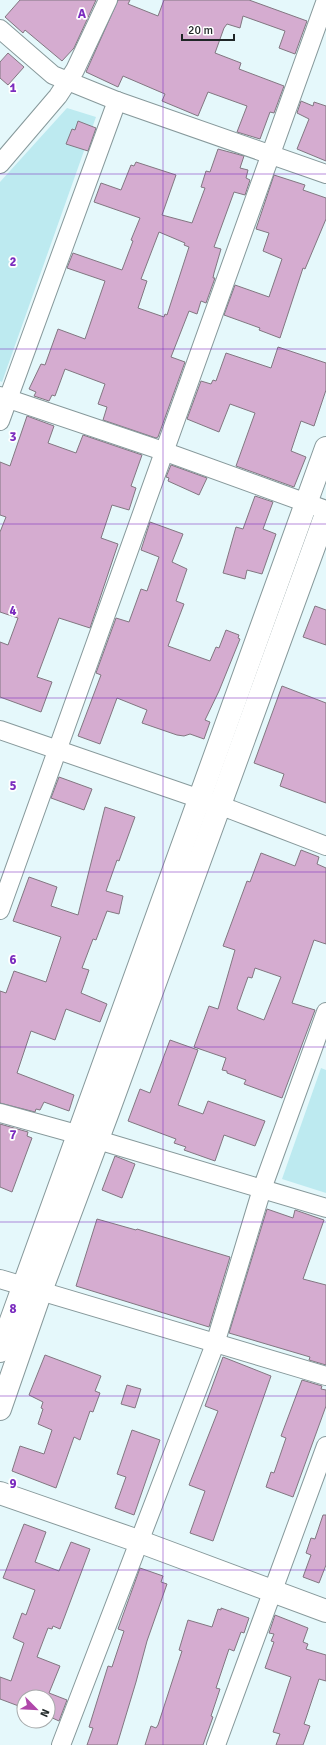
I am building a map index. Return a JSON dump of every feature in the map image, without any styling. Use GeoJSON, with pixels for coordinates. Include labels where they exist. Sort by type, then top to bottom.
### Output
{"type":"FeatureCollection","features":[{"type":"Feature","properties":{"kind":"street"},"geometry":{"type":"LineString","coordinates":[[0,164],[58,96],[75,70],[108,0]]}},
{"type":"Feature","properties":{"kind":"street"},"geometry":{"type":"LineString","coordinates":[[0,910],[163,451],[326,0]]}},
{"type":"Feature","properties":{"kind":"street"},"geometry":{"type":"LineString","coordinates":[[0,29],[53,76],[117,101],[326,174]]}},
{"type":"Feature","properties":{"kind":"street"},"geometry":{"type":"LineString","coordinates":[[0,421],[4,398],[117,101]]}},
{"type":"Feature","properties":{"kind":"street"},"geometry":{"type":"LineString","coordinates":[[4,398],[163,451],[316,507]]}},
{"type":"Feature","properties":{"kind":"street"},"geometry":{"type":"LineString","coordinates":[[88,1138],[199,799],[316,507],[326,448]]}},
{"type":"Feature","properties":{"kind":"street"},"geometry":{"type":"LineString","coordinates":[[0,1409],[32,1289],[88,1138],[220,806],[326,514]]}},
{"type":"Feature","properties":{"kind":"street"},"geometry":{"type":"LineString","coordinates":[[0,730],[220,806],[326,846]]}},
{"type":"Feature","properties":{"kind":"street"},"geometry":{"type":"LineString","coordinates":[[61,1745],[214,1344],[262,1189],[326,1012]]}},
{"type":"Feature","properties":{"kind":"street"},"geometry":{"type":"LineString","coordinates":[[0,1113],[326,1208]]}},
{"type":"Feature","properties":{"kind":"street"},"geometry":{"type":"LineString","coordinates":[[0,1279],[214,1344],[326,1376]]}},
{"type":"Feature","properties":{"kind":"street"},"geometry":{"type":"LineString","coordinates":[[0,1351],[32,1289]]}},
{"type":"Feature","properties":{"kind":"street"},"geometry":{"type":"LineString","coordinates":[[216,1745],[326,1446]]}},
{"type":"Feature","properties":{"kind":"street"},"geometry":{"type":"LineString","coordinates":[[0,1493],[138,1541],[326,1611]]}},
{"type":"Feature","properties":{"kind":"shaded area"},"geometry":{"type":"Polygon","coordinates":[[[67,108],[96,117],[2,382],[0,381],[0,182],[67,108]]]}},
{"type":"Feature","properties":{"kind":"shaded area"},"geometry":{"type":"Polygon","coordinates":[[[321,1068],[326,1070],[326,1193],[282,1179],[321,1068]]]}},
{"type":"Feature","properties":{"kind":"building"},"geometry":{"type":"Polygon","coordinates":[[[20,0],[96,0],[74,48],[62,61],[25,30],[23,33],[5,17],[20,0]]]}},
{"type":"Feature","properties":{"kind":"building"},"geometry":{"type":"Polygon","coordinates":[[[118,0],[130,0],[128,4],[158,16],[164,0],[249,0],[307,21],[295,54],[279,48],[285,31],[243,16],[240,28],[227,24],[224,28],[215,53],[241,63],[239,69],[284,86],[274,113],[270,112],[260,139],[237,132],[247,106],[208,92],[198,116],[162,101],[165,94],[123,76],[118,87],[86,72],[118,0]]]}},
{"type":"Feature","properties":{"kind":"building"},"geometry":{"type":"Polygon","coordinates":[[[8,53],[24,67],[8,85],[0,78],[0,62],[8,53]]]}},
{"type":"Feature","properties":{"kind":"building"},"geometry":{"type":"Polygon","coordinates":[[[301,101],[313,106],[314,102],[326,106],[326,161],[297,149],[309,119],[297,113],[301,101]]]}},
{"type":"Feature","properties":{"kind":"building"},"geometry":{"type":"Polygon","coordinates":[[[78,121],[96,128],[88,151],[66,144],[72,129],[75,130],[78,121]]]}},
{"type":"Feature","properties":{"kind":"building"},"geometry":{"type":"Polygon","coordinates":[[[218,149],[244,156],[240,168],[248,170],[246,178],[250,180],[245,195],[234,192],[214,247],[221,249],[213,278],[215,278],[206,303],[201,301],[197,314],[189,311],[171,357],[185,362],[158,437],[156,438],[103,420],[107,407],[98,404],[105,384],[65,369],[55,396],[52,395],[49,401],[34,396],[36,392],[29,389],[41,364],[45,365],[58,329],[85,339],[105,281],[67,268],[73,253],[122,270],[133,241],[131,240],[140,218],[94,202],[101,183],[121,190],[131,165],[134,166],[136,162],[176,175],[162,215],[192,223],[205,188],[201,187],[206,171],[210,172],[218,149]],[[159,232],[141,279],[147,281],[138,308],[164,317],[165,314],[167,315],[189,247],[184,245],[185,243],[159,232]]]}},
{"type":"Feature","properties":{"kind":"building"},"geometry":{"type":"Polygon","coordinates":[[[274,175],[305,185],[303,190],[326,198],[326,219],[305,269],[303,268],[280,338],[259,330],[260,328],[224,315],[235,285],[269,297],[282,259],[263,251],[269,233],[256,229],[274,175]]]}},
{"type":"Feature","properties":{"kind":"building"},"geometry":{"type":"Polygon","coordinates":[[[278,347],[326,363],[326,390],[314,426],[301,421],[291,451],[306,457],[294,487],[236,466],[255,413],[230,404],[219,432],[187,419],[201,381],[211,384],[213,380],[216,381],[226,353],[271,368],[278,347]]]}},
{"type":"Feature","properties":{"kind":"building"},"geometry":{"type":"Polygon","coordinates":[[[27,416],[54,426],[48,443],[76,453],[83,435],[142,455],[131,486],[136,488],[129,510],[112,505],[101,538],[118,544],[90,628],[59,618],[37,677],[52,682],[41,712],[0,697],[0,642],[8,645],[18,618],[0,612],[0,532],[6,517],[0,515],[0,462],[10,466],[27,416]]]}},
{"type":"Feature","properties":{"kind":"building"},"geometry":{"type":"Polygon","coordinates":[[[171,465],[207,478],[199,495],[168,481],[169,478],[166,477],[171,465]]]}},
{"type":"Feature","properties":{"kind":"building"},"geometry":{"type":"Polygon","coordinates":[[[255,496],[273,502],[263,529],[276,534],[262,574],[247,570],[245,579],[223,573],[236,527],[243,529],[255,496]]]}},
{"type":"Feature","properties":{"kind":"building"},"geometry":{"type":"Polygon","coordinates":[[[150,522],[183,534],[172,562],[187,569],[176,601],[184,604],[168,646],[210,661],[216,647],[219,648],[226,630],[239,635],[238,638],[240,639],[219,691],[205,720],[210,722],[204,739],[190,734],[184,736],[177,735],[142,723],[147,710],[117,698],[100,744],[78,736],[101,675],[96,673],[116,618],[129,622],[141,589],[147,591],[159,557],[141,550],[150,522]]]}},
{"type":"Feature","properties":{"kind":"building"},"geometry":{"type":"Polygon","coordinates":[[[315,606],[326,610],[326,645],[303,637],[315,606]]]}},
{"type":"Feature","properties":{"kind":"building"},"geometry":{"type":"Polygon","coordinates":[[[282,686],[326,703],[326,803],[280,786],[284,774],[254,763],[282,686]]]}},
{"type":"Feature","properties":{"kind":"building"},"geometry":{"type":"Polygon","coordinates":[[[59,777],[92,789],[84,810],[51,798],[59,777]]]}},
{"type":"Feature","properties":{"kind":"building"},"geometry":{"type":"Polygon","coordinates":[[[105,807],[135,817],[106,891],[123,896],[119,914],[107,911],[96,940],[93,939],[82,968],[89,970],[81,993],[107,1004],[100,1022],[66,1009],[55,1040],[31,1031],[17,1073],[74,1095],[69,1111],[44,1102],[40,1110],[36,1109],[35,1112],[0,1103],[0,991],[6,993],[14,971],[46,982],[61,937],[13,921],[29,877],[57,887],[51,906],[78,915],[105,807]]]}},
{"type":"Feature","properties":{"kind":"building"},"geometry":{"type":"Polygon","coordinates":[[[301,850],[319,857],[317,864],[326,868],[326,944],[314,940],[292,1003],[315,1010],[282,1098],[244,1084],[246,1080],[222,1070],[226,1058],[194,1047],[209,1006],[218,1009],[235,950],[223,946],[247,881],[250,882],[261,853],[295,866],[301,850]],[[255,968],[252,978],[248,977],[237,1008],[238,1010],[264,1020],[281,977],[255,968]]]}},
{"type":"Feature","properties":{"kind":"building"},"geometry":{"type":"Polygon","coordinates":[[[170,1040],[198,1050],[178,1105],[203,1114],[208,1101],[265,1121],[255,1146],[224,1135],[215,1161],[184,1150],[186,1147],[174,1143],[176,1139],[128,1121],[140,1089],[150,1093],[170,1040]]]}},
{"type":"Feature","properties":{"kind":"building"},"geometry":{"type":"Polygon","coordinates":[[[0,1124],[28,1132],[27,1136],[32,1138],[12,1192],[0,1187],[0,1124]]]}},
{"type":"Feature","properties":{"kind":"building"},"geometry":{"type":"Polygon","coordinates":[[[115,1156],[135,1164],[122,1198],[102,1190],[115,1156]]]}},
{"type":"Feature","properties":{"kind":"building"},"geometry":{"type":"Polygon","coordinates":[[[267,1209],[293,1218],[295,1210],[324,1220],[303,1279],[326,1285],[326,1365],[309,1360],[310,1357],[229,1333],[267,1209]]]}},
{"type":"Feature","properties":{"kind":"building"},"geometry":{"type":"Polygon","coordinates":[[[97,1219],[136,1230],[137,1229],[230,1257],[209,1327],[76,1286],[97,1219]]]}},
{"type":"Feature","properties":{"kind":"building"},"geometry":{"type":"Polygon","coordinates":[[[45,1355],[101,1376],[95,1391],[100,1393],[93,1412],[90,1411],[80,1440],[74,1437],[56,1488],[12,1471],[20,1446],[44,1454],[52,1430],[38,1424],[43,1409],[41,1408],[43,1402],[29,1395],[45,1355]]]}},
{"type":"Feature","properties":{"kind":"building"},"geometry":{"type":"Polygon","coordinates":[[[223,1357],[271,1376],[213,1541],[190,1533],[205,1491],[189,1485],[218,1411],[205,1406],[223,1357]]]}},
{"type":"Feature","properties":{"kind":"building"},"geometry":{"type":"Polygon","coordinates":[[[302,1380],[322,1386],[321,1389],[326,1390],[326,1406],[293,1497],[266,1487],[271,1472],[274,1473],[286,1438],[281,1436],[302,1380]]]}},
{"type":"Feature","properties":{"kind":"building"},"geometry":{"type":"Polygon","coordinates":[[[127,1385],[141,1389],[135,1408],[121,1404],[127,1385]]]}},
{"type":"Feature","properties":{"kind":"building"},"geometry":{"type":"Polygon","coordinates":[[[132,1430],[160,1440],[134,1515],[115,1508],[126,1477],[117,1474],[132,1430]]]}},
{"type":"Feature","properties":{"kind":"building"},"geometry":{"type":"Polygon","coordinates":[[[323,1515],[326,1515],[326,1565],[319,1583],[303,1577],[311,1555],[306,1553],[311,1538],[315,1539],[323,1515]]]}},
{"type":"Feature","properties":{"kind":"building"},"geometry":{"type":"Polygon","coordinates":[[[24,1524],[46,1532],[35,1562],[59,1571],[71,1542],[90,1549],[60,1629],[53,1626],[52,1629],[48,1628],[37,1657],[60,1666],[51,1689],[16,1689],[16,1705],[0,1699],[0,1677],[11,1681],[24,1643],[13,1638],[22,1613],[26,1615],[35,1590],[3,1578],[24,1524]]]}},
{"type":"Feature","properties":{"kind":"building"},"geometry":{"type":"Polygon","coordinates":[[[140,1568],[163,1576],[161,1582],[167,1584],[147,1641],[117,1745],[87,1745],[93,1728],[89,1727],[108,1666],[112,1667],[124,1631],[118,1629],[140,1568]]]}},
{"type":"Feature","properties":{"kind":"building"},"geometry":{"type":"Polygon","coordinates":[[[221,1608],[249,1618],[244,1633],[241,1632],[234,1651],[229,1649],[216,1688],[220,1689],[211,1716],[213,1717],[203,1745],[145,1745],[151,1726],[156,1728],[158,1725],[182,1651],[179,1650],[188,1620],[212,1627],[218,1609],[221,1610],[221,1608]]]}},
{"type":"Feature","properties":{"kind":"building"},"geometry":{"type":"Polygon","coordinates":[[[275,1615],[308,1628],[303,1642],[308,1644],[306,1649],[326,1655],[326,1681],[319,1679],[304,1724],[310,1726],[303,1745],[276,1745],[280,1734],[273,1732],[291,1677],[265,1668],[274,1642],[271,1641],[274,1634],[269,1633],[275,1615]]]}},
{"type":"Feature","properties":{"kind":"building"},"geometry":{"type":"Polygon","coordinates":[[[56,1696],[67,1700],[59,1721],[56,1720],[56,1696]]]}}]}
